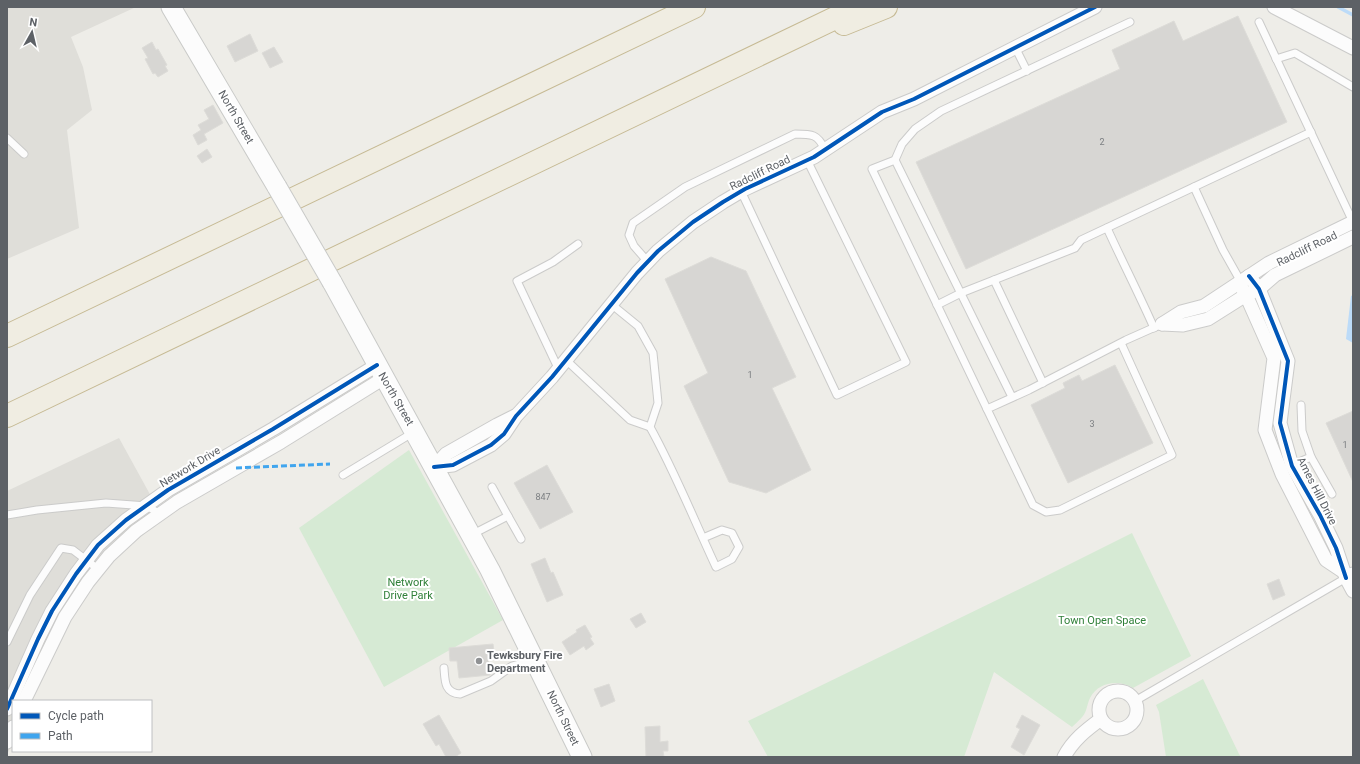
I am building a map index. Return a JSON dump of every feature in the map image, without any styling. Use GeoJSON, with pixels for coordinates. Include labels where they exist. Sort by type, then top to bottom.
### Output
{"type":"FeatureCollection","features":[{"type":"Feature","properties":{"kind":"highway"},"geometry":{"type":"LineString","coordinates":[[7,336],[694,7]]}},
{"type":"Feature","properties":{"kind":"highway"},"geometry":{"type":"LineString","coordinates":[[7,416],[858,7]]}},
{"type":"Feature","properties":{"kind":"highway"},"geometry":{"type":"LineString","coordinates":[[722,73],[886,7]]}},
{"type":"Feature","properties":{"kind":"main road","name":"North Street"},"geometry":{"type":"LineString","coordinates":[[171,7],[332,282],[380,372],[434,467],[471,535],[535,660],[582,757]]}},
{"type":"Feature","properties":{"kind":"street","name":"Radcliff Road"},"geometry":{"type":"LineString","coordinates":[[434,467],[446,454],[516,416],[562,365],[637,273],[693,222],[741,191],[825,150],[882,112],[914,99],[1095,7]]}},
{"type":"Feature","properties":{"kind":"street"},"geometry":{"type":"LineString","coordinates":[[1274,7],[1353,48]]}},
{"type":"Feature","properties":{"kind":"street","name":"Radcliff Road"},"geometry":{"type":"LineString","coordinates":[[1158,326],[1181,312],[1204,306],[1269,263],[1353,222]]}},
{"type":"Feature","properties":{"kind":"street","name":"Radcliff Road"},"geometry":{"type":"LineString","coordinates":[[1158,326],[1183,325],[1208,319],[1246,295],[1259,289],[1275,275],[1353,237]]}},
{"type":"Feature","properties":{"kind":"street","name":"Ames Hill Drive"},"geometry":{"type":"LineString","coordinates":[[1243,280],[1259,289],[1288,361],[1280,423],[1286,468]]}},
{"type":"Feature","properties":{"kind":"street","name":"Ames Hill Drive"},"geometry":{"type":"LineString","coordinates":[[1243,280],[1246,295],[1274,358],[1265,430],[1286,468],[1326,560],[1348,575],[1353,591]]}},
{"type":"Feature","properties":{"kind":"street","name":"Network Drive"},"geometry":{"type":"LineString","coordinates":[[9,704],[52,611],[86,559],[98,545],[126,520],[168,490],[273,428],[380,372]]}},
{"type":"Feature","properties":{"kind":"street","name":"Network Drive"},"geometry":{"type":"LineString","coordinates":[[24,700],[65,617],[98,569],[109,556],[136,531],[177,502],[281,442],[380,372]]}},
{"type":"Feature","properties":{"kind":"street"},"geometry":{"type":"LineString","coordinates":[[1120,692],[1126,693],[1135,702],[1137,708],[1136,714],[1130,725],[1124,728],[1111,728],[1101,719],[1099,708],[1104,697],[1109,694],[1120,692]]}},
{"type":"Feature","properties":{"kind":"street"},"geometry":{"type":"LineString","coordinates":[[1064,757],[1078,737],[1101,719]]}},
{"type":"Feature","properties":{"kind":"street"},"geometry":{"type":"LineString","coordinates":[[7,742],[12,730]]}},
{"type":"Feature","properties":{"kind":"lane"},"geometry":{"type":"LineString","coordinates":[[1121,343],[1172,455],[1060,510],[1046,512],[1033,505],[872,169],[895,160],[902,144],[915,129],[941,111],[1130,22]]}},
{"type":"Feature","properties":{"kind":"lane"},"geometry":{"type":"LineString","coordinates":[[1259,22],[1311,132],[1350,207],[1353,222]]}},
{"type":"Feature","properties":{"kind":"lane"},"geometry":{"type":"LineString","coordinates":[[1015,47],[1027,71]]}},
{"type":"Feature","properties":{"kind":"lane"},"geometry":{"type":"LineString","coordinates":[[1276,58],[1295,53],[1353,88]]}},
{"type":"Feature","properties":{"kind":"lane"},"geometry":{"type":"LineString","coordinates":[[937,305],[961,293],[1075,248],[1081,240],[1311,132]]}},
{"type":"Feature","properties":{"kind":"lane"},"geometry":{"type":"LineString","coordinates":[[648,262],[634,246],[632,241],[630,235],[634,223],[685,187],[796,134],[811,134],[821,142],[825,150]]}},
{"type":"Feature","properties":{"kind":"lane"},"geometry":{"type":"LineString","coordinates":[[7,138],[24,154]]}},
{"type":"Feature","properties":{"kind":"lane"},"geometry":{"type":"LineString","coordinates":[[741,191],[838,395],[906,362],[807,160]]}},
{"type":"Feature","properties":{"kind":"lane"},"geometry":{"type":"LineString","coordinates":[[895,160],[1012,397]]}},
{"type":"Feature","properties":{"kind":"lane"},"geometry":{"type":"LineString","coordinates":[[1194,187],[1223,250],[1243,280]]}},
{"type":"Feature","properties":{"kind":"lane"},"geometry":{"type":"LineString","coordinates":[[987,409],[1158,326],[1138,292],[1107,228]]}},
{"type":"Feature","properties":{"kind":"lane"},"geometry":{"type":"LineString","coordinates":[[578,244],[553,262],[517,281],[562,365],[630,420],[650,427],[660,445],[716,567],[732,559],[739,547],[732,533],[722,530],[703,538]]}},
{"type":"Feature","properties":{"kind":"lane"},"geometry":{"type":"LineString","coordinates":[[994,280],[1043,383]]}},
{"type":"Feature","properties":{"kind":"lane"},"geometry":{"type":"LineString","coordinates":[[611,304],[638,326],[653,353],[658,403],[650,427]]}},
{"type":"Feature","properties":{"kind":"lane"},"geometry":{"type":"LineString","coordinates":[[1301,405],[1302,431],[1311,457],[1332,494]]}},
{"type":"Feature","properties":{"kind":"lane"},"geometry":{"type":"LineString","coordinates":[[343,475],[414,431]]}},
{"type":"Feature","properties":{"kind":"lane"},"geometry":{"type":"LineString","coordinates":[[1286,468],[1311,457]]}},
{"type":"Feature","properties":{"kind":"lane"},"geometry":{"type":"LineString","coordinates":[[492,487],[521,539]]}},
{"type":"Feature","properties":{"kind":"lane"},"geometry":{"type":"LineString","coordinates":[[7,515],[37,510],[106,503],[146,506],[160,514]]}},
{"type":"Feature","properties":{"kind":"lane"},"geometry":{"type":"LineString","coordinates":[[471,535],[508,516]]}},
{"type":"Feature","properties":{"kind":"lane"},"geometry":{"type":"LineString","coordinates":[[7,642],[30,596],[61,548],[73,550],[98,569]]}},
{"type":"Feature","properties":{"kind":"lane"},"geometry":{"type":"LineString","coordinates":[[1135,702],[1348,575]]}},
{"type":"Feature","properties":{"kind":"lane"},"geometry":{"type":"LineString","coordinates":[[444,668],[447,688],[455,694],[460,694],[491,681],[512,666],[535,660]]}},
{"type":"Feature","properties":{"kind":"shaded area"},"geometry":{"type":"Polygon","coordinates":[[[7,7],[136,7],[71,37],[83,67],[92,110],[67,130],[79,228],[7,259],[7,7]]]}},
{"type":"Feature","properties":{"kind":"shaded area"},"geometry":{"type":"Polygon","coordinates":[[[119,438],[163,518],[107,565],[69,616],[31,700],[12,700],[12,743],[7,755],[7,491],[119,438]]]}},
{"type":"Feature","properties":{"kind":"green space","name":"Network Drive Park"},"geometry":{"type":"Polygon","coordinates":[[[409,450],[503,620],[384,687],[299,528],[409,450]]]}},
{"type":"Feature","properties":{"kind":"green space","name":"Town Open Space"},"geometry":{"type":"Polygon","coordinates":[[[1132,533],[1191,656],[1133,688],[1127,685],[1115,683],[1103,685],[1098,688],[1090,698],[1083,716],[1072,727],[994,672],[964,757],[768,757],[748,721],[1036,581],[1132,533]]]}},
{"type":"Feature","properties":{"kind":"green space"},"geometry":{"type":"Polygon","coordinates":[[[1203,679],[1241,757],[1166,757],[1159,712],[1156,705],[1203,679]]]}},
{"type":"Feature","properties":{"kind":"water"},"geometry":{"type":"Polygon","coordinates":[[[1353,295],[1353,343],[1346,339],[1351,296],[1353,295]]]}},
{"type":"Feature","properties":{"kind":"building"},"geometry":{"type":"Polygon","coordinates":[[[1238,16],[1287,122],[966,269],[916,162],[1120,69],[1112,50],[1174,21],[1183,41],[1238,16]]]}},
{"type":"Feature","properties":{"kind":"building"},"geometry":{"type":"Polygon","coordinates":[[[250,34],[258,51],[235,62],[227,46],[250,34]]]}},
{"type":"Feature","properties":{"kind":"building"},"geometry":{"type":"Polygon","coordinates":[[[152,42],[156,50],[158,49],[167,65],[165,66],[168,71],[158,77],[155,73],[153,74],[145,59],[148,58],[142,48],[152,42]]]}},
{"type":"Feature","properties":{"kind":"building"},"geometry":{"type":"Polygon","coordinates":[[[274,47],[283,62],[270,68],[262,53],[274,47]]]}},
{"type":"Feature","properties":{"kind":"building"},"geometry":{"type":"Polygon","coordinates":[[[213,105],[223,123],[204,134],[207,140],[198,145],[193,135],[201,130],[198,125],[209,119],[204,110],[213,105]]]}},
{"type":"Feature","properties":{"kind":"building"},"geometry":{"type":"Polygon","coordinates":[[[207,149],[212,157],[202,163],[197,156],[207,149]]]}},
{"type":"Feature","properties":{"kind":"building"},"geometry":{"type":"Polygon","coordinates":[[[711,257],[746,271],[796,377],[772,388],[811,470],[766,493],[729,482],[684,386],[708,373],[665,279],[711,257]]]}},
{"type":"Feature","properties":{"kind":"building"},"geometry":{"type":"Polygon","coordinates":[[[1115,365],[1153,443],[1068,483],[1031,405],[1065,388],[1063,383],[1079,375],[1082,381],[1115,365]]]}},
{"type":"Feature","properties":{"kind":"building"},"geometry":{"type":"Polygon","coordinates":[[[1353,411],[1353,482],[1326,423],[1353,411]]]}},
{"type":"Feature","properties":{"kind":"building"},"geometry":{"type":"Polygon","coordinates":[[[547,465],[573,512],[540,529],[514,483],[547,465]]]}},
{"type":"Feature","properties":{"kind":"building"},"geometry":{"type":"Polygon","coordinates":[[[545,558],[563,595],[547,602],[531,564],[545,558]]]}},
{"type":"Feature","properties":{"kind":"building"},"geometry":{"type":"Polygon","coordinates":[[[1279,579],[1285,595],[1273,600],[1267,584],[1279,579]]]}},
{"type":"Feature","properties":{"kind":"building"},"geometry":{"type":"Polygon","coordinates":[[[641,613],[646,622],[636,628],[630,619],[641,613]]]}},
{"type":"Feature","properties":{"kind":"building"},"geometry":{"type":"Polygon","coordinates":[[[585,625],[594,644],[586,650],[584,646],[570,655],[562,642],[577,632],[576,630],[585,625]]]}},
{"type":"Feature","properties":{"kind":"building"},"geometry":{"type":"Polygon","coordinates":[[[493,644],[495,658],[488,658],[490,675],[459,678],[457,661],[450,661],[449,648],[493,644]]]}},
{"type":"Feature","properties":{"kind":"building"},"geometry":{"type":"Polygon","coordinates":[[[609,684],[615,701],[601,707],[594,689],[609,684]]]}},
{"type":"Feature","properties":{"kind":"building"},"geometry":{"type":"Polygon","coordinates":[[[439,715],[461,753],[455,757],[446,757],[439,744],[436,746],[423,724],[439,715]]]}},
{"type":"Feature","properties":{"kind":"building"},"geometry":{"type":"Polygon","coordinates":[[[1022,715],[1040,725],[1024,755],[1011,747],[1020,729],[1016,727],[1022,715]]]}},
{"type":"Feature","properties":{"kind":"building"},"geometry":{"type":"Polygon","coordinates":[[[660,726],[660,742],[668,741],[668,751],[663,751],[664,757],[646,757],[645,727],[660,726]]]}},
{"type":"Feature","properties":{"kind":"waterway"},"geometry":{"type":"LineString","coordinates":[[1338,7],[1353,15]]}},
{"type":"Feature","properties":{"kind":"marked path"},"geometry":{"type":"LineString","coordinates":[[236,468],[330,464]]}},
{"type":"Feature","properties":{"kind":"cycle path"},"geometry":{"type":"LineString","coordinates":[[434,467],[453,465],[491,445],[504,434],[516,416],[552,377],[637,273],[658,251],[693,222],[745,189],[814,157],[882,112],[914,99],[1095,7]]}},
{"type":"Feature","properties":{"kind":"cycle path"},"geometry":{"type":"LineString","coordinates":[[1249,276],[1259,289],[1288,361],[1280,423],[1292,466],[1320,515],[1336,548],[1346,578]]}},
{"type":"Feature","properties":{"kind":"cycle path"},"geometry":{"type":"LineString","coordinates":[[7,709],[52,611],[76,574],[98,545],[126,520],[168,490],[273,429],[377,365]]}},
{"type":"Feature","properties":{"kind":"place","name":"Tewksbury Fire Department"},"geometry":{"type":"Point","coordinates":[479,661]}}]}
